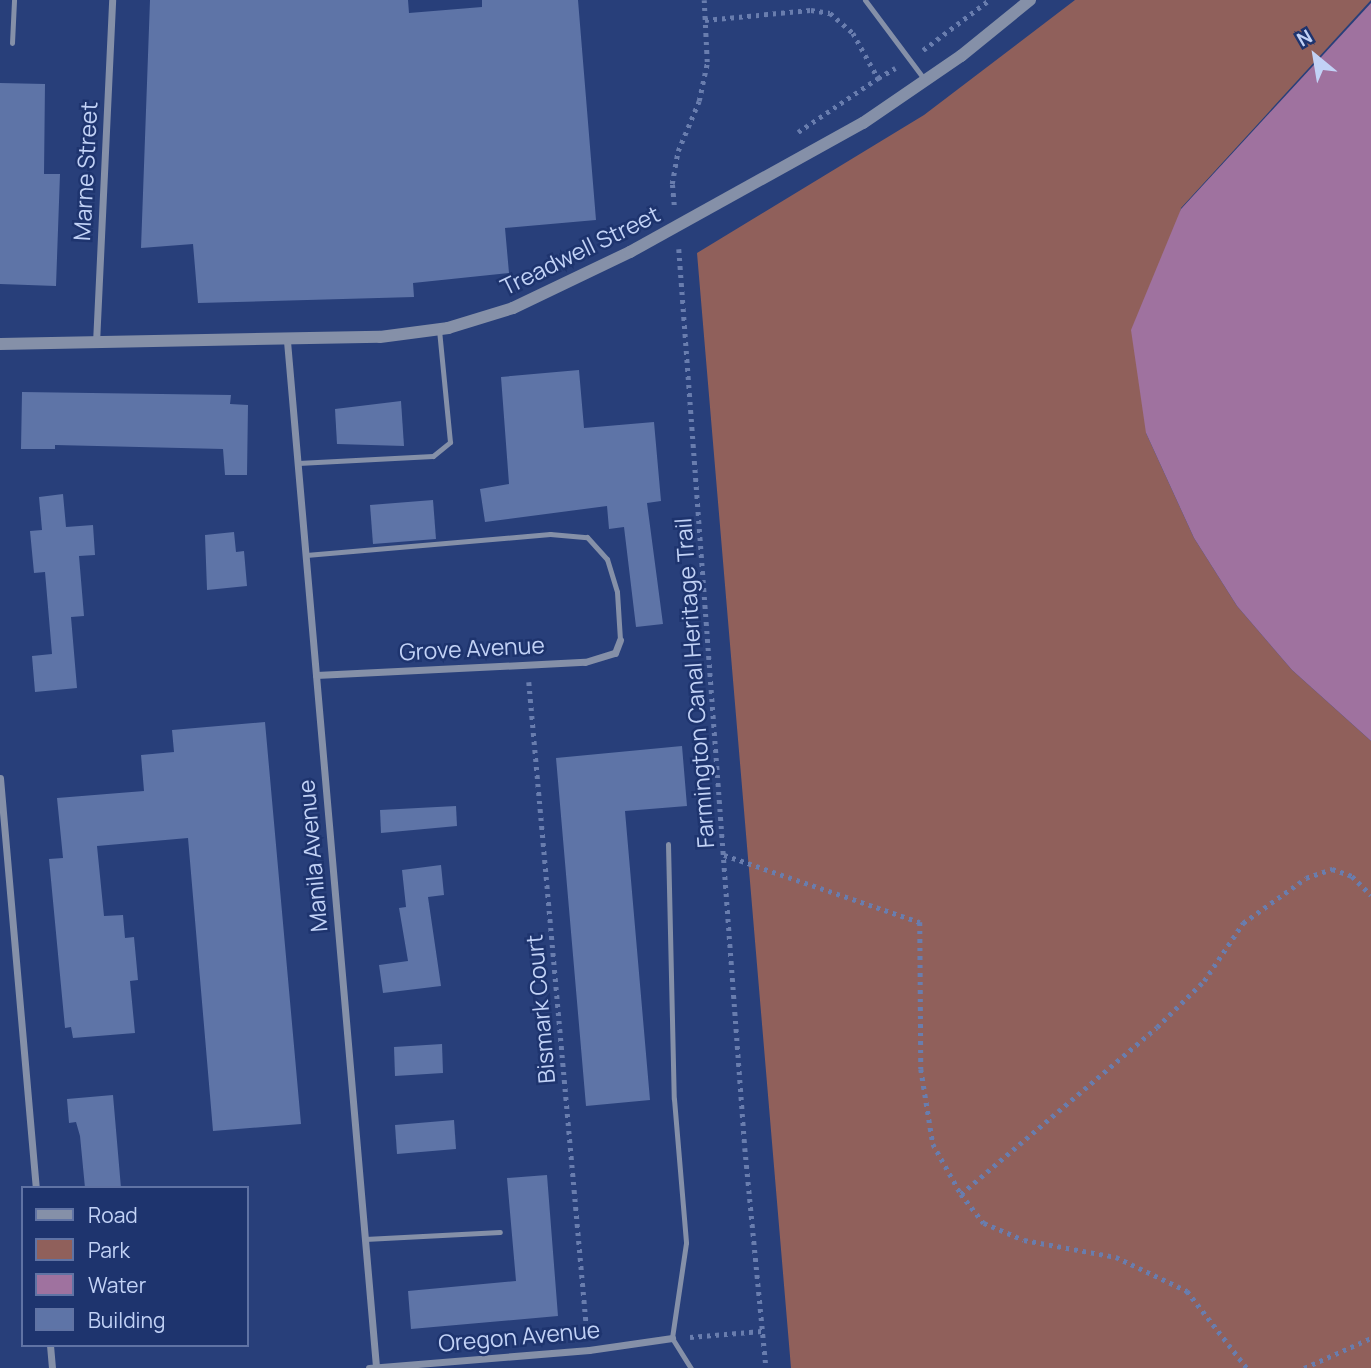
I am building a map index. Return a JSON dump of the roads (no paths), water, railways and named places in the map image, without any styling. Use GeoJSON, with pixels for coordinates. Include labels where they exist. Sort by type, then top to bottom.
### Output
{"type":"FeatureCollection","features":[{"type":"Feature","properties":{"kind":"street","name":"Marne Street"},"geometry":{"type":"LineString","coordinates":[[96,344],[112,0]]}},
{"type":"Feature","properties":{"kind":"street","name":"Treadwell Street"},"geometry":{"type":"LineString","coordinates":[[0,344],[287,341],[380,337],[439,329],[513,309],[630,252],[863,123],[926,82],[1030,0]]}},
{"type":"Feature","properties":{"kind":"street","name":"Manila Avenue"},"geometry":{"type":"LineString","coordinates":[[287,341],[376,1367]]}},
{"type":"Feature","properties":{"kind":"street","name":"Grove Avenue"},"geometry":{"type":"LineString","coordinates":[[316,675],[607,657],[615,653],[620,640]]}},
{"type":"Feature","properties":{"kind":"street"},"geometry":{"type":"LineString","coordinates":[[0,778],[36,1186]]}},
{"type":"Feature","properties":{"kind":"street","name":"Oregon Avenue"},"geometry":{"type":"LineString","coordinates":[[369,1368],[589,1350],[673,1338]]}},
{"type":"Feature","properties":{"kind":"street"},"geometry":{"type":"LineString","coordinates":[[50,1347],[52,1368]]}},
{"type":"Feature","properties":{"kind":"lane"},"geometry":{"type":"LineString","coordinates":[[12,43],[14,0]]}},
{"type":"Feature","properties":{"kind":"lane"},"geometry":{"type":"LineString","coordinates":[[865,0],[926,82]]}},
{"type":"Feature","properties":{"kind":"lane"},"geometry":{"type":"LineString","coordinates":[[298,463],[433,456],[450,442],[439,329]]}},
{"type":"Feature","properties":{"kind":"lane"},"geometry":{"type":"LineString","coordinates":[[306,555],[550,534],[587,537],[607,559],[617,592],[620,640]]}},
{"type":"Feature","properties":{"kind":"lane"},"geometry":{"type":"LineString","coordinates":[[668,844],[674,1099],[686,1243],[673,1338],[691,1368]]}},
{"type":"Feature","properties":{"kind":"lane"},"geometry":{"type":"LineString","coordinates":[[365,1239],[500,1232]]}},
{"type":"Feature","properties":{"kind":"water"},"geometry":{"type":"Polygon","coordinates":[[[1371,3],[1371,741],[1292,670],[1237,606],[1194,538],[1146,433],[1131,330],[1181,209],[1371,3]]]}}]}
